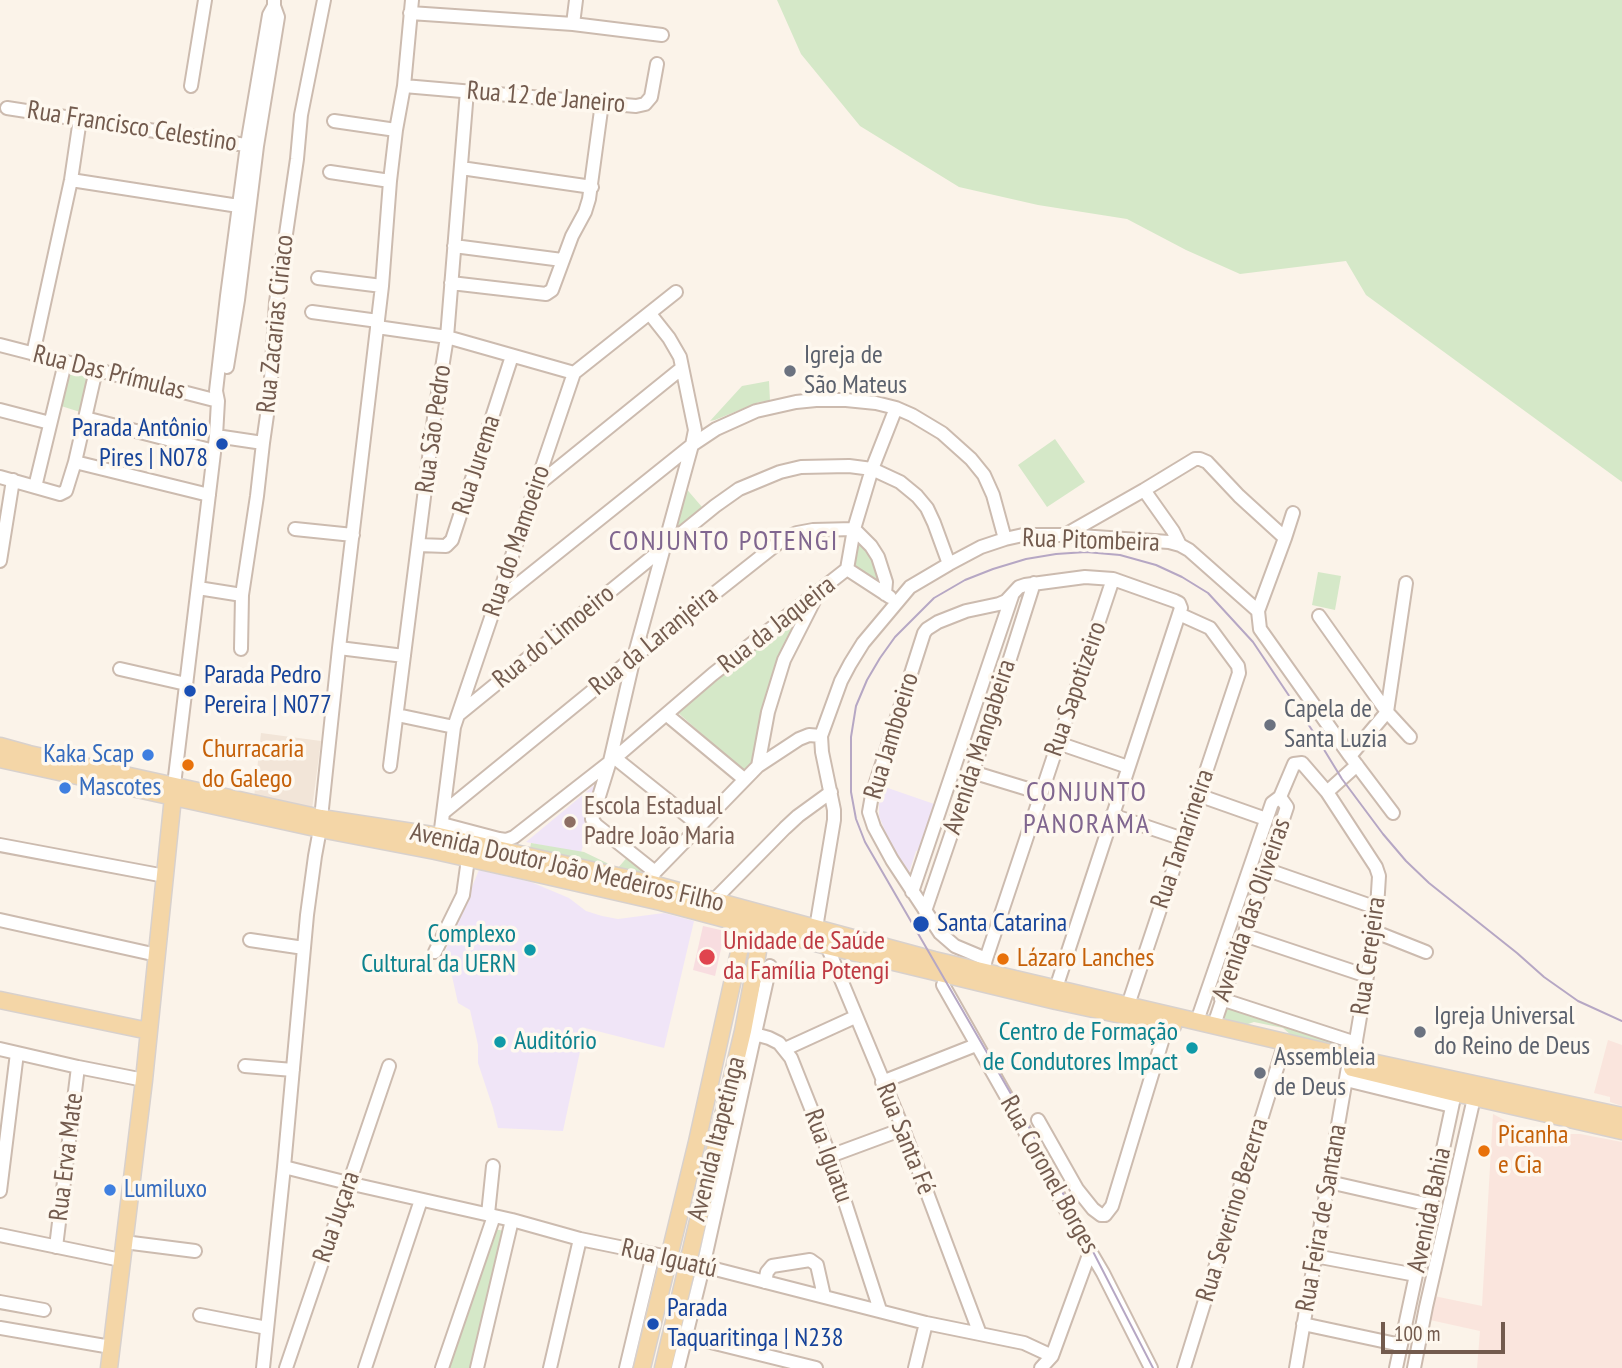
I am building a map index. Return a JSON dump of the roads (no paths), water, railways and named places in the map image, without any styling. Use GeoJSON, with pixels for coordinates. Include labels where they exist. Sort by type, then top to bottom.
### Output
{"type":"FeatureCollection","features":[{"type":"Feature","properties":{"kind":"main road","name":"Avenida Doutor João Medeiros Filho"},"geometry":{"type":"LineString","coordinates":[[0,746],[173,791],[399,844],[788,928],[827,946],[1056,1001],[1282,1052],[1524,1093],[1622,1116]]}},
{"type":"Feature","properties":{"kind":"main road","name":"Avenida Doutor João Medeiros Filho"},"geometry":{"type":"LineString","coordinates":[[0,759],[173,791]]}},
{"type":"Feature","properties":{"kind":"main road"},"geometry":{"type":"LineString","coordinates":[[109,1368],[144,1080],[173,791]]}},
{"type":"Feature","properties":{"kind":"main road","name":"Avenida Doutor João Medeiros Filho"},"geometry":{"type":"LineString","coordinates":[[321,824],[442,824],[459,840],[568,866],[652,877],[718,902],[753,920]]}},
{"type":"Feature","properties":{"kind":"main road"},"geometry":{"type":"LineString","coordinates":[[399,844],[402,836],[442,842],[459,840]]}},
{"type":"Feature","properties":{"kind":"main road"},"geometry":{"type":"LineString","coordinates":[[510,868],[526,865],[559,872],[565,871],[568,866]]}},
{"type":"Feature","properties":{"kind":"main road","name":"Avenida Itapetinga"},"geometry":{"type":"LineString","coordinates":[[668,1368],[678,1334],[687,1262],[716,1146],[750,1032],[763,963],[753,920]]}},
{"type":"Feature","properties":{"kind":"main road","name":"Avenida Itapetinga"},"geometry":{"type":"LineString","coordinates":[[643,1365],[661,1256],[697,1142],[753,920]]}},
{"type":"Feature","properties":{"kind":"main road","name":"Avenida Doutor João Medeiros Filho"},"geometry":{"type":"LineString","coordinates":[[788,928],[816,928],[934,960],[985,965],[1056,988],[1205,1023],[1351,1062],[1453,1100],[1474,1098],[1622,1131]]}},
{"type":"Feature","properties":{"kind":"main road"},"geometry":{"type":"LineString","coordinates":[[763,963],[772,941],[788,928]]}},
{"type":"Feature","properties":{"kind":"main road"},"geometry":{"type":"LineString","coordinates":[[0,1000],[149,1031]]}},
{"type":"Feature","properties":{"kind":"main road"},"geometry":{"type":"LineString","coordinates":[[1453,1100],[1459,1087],[1464,1086],[1510,1095],[1524,1093]]}},
{"type":"Feature","properties":{"kind":"main road"},"geometry":{"type":"LineString","coordinates":[[1510,1105],[1521,1103],[1560,1111],[1564,1103]]}},
{"type":"Feature","properties":{"kind":"main road"},"geometry":{"type":"LineString","coordinates":[[697,1142],[716,1146]]}},
{"type":"Feature","properties":{"kind":"main road"},"geometry":{"type":"LineString","coordinates":[[692,1160],[711,1165]]}},
{"type":"Feature","properties":{"kind":"main road"},"geometry":{"type":"LineString","coordinates":[[643,1365],[668,1368]]}},
{"type":"Feature","properties":{"kind":"street"},"geometry":{"type":"LineString","coordinates":[[191,86],[205,0]]}},
{"type":"Feature","properties":{"kind":"street","name":"Rua Zacarias Ciriaco"},"geometry":{"type":"LineString","coordinates":[[241,649],[242,595],[270,394],[276,302],[298,159],[301,115],[324,0]]}},
{"type":"Feature","properties":{"kind":"street"},"geometry":{"type":"LineString","coordinates":[[573,24],[576,0]]}},
{"type":"Feature","properties":{"kind":"street"},"geometry":{"type":"LineString","coordinates":[[173,791],[218,401],[223,393],[232,299],[269,15],[274,3]]}},
{"type":"Feature","properties":{"kind":"street"},"geometry":{"type":"LineString","coordinates":[[263,1368],[304,948],[321,824],[378,324],[390,181],[404,86],[411,7],[662,35]]}},
{"type":"Feature","properties":{"kind":"street","name":"Rua 12 de Janeiro"},"geometry":{"type":"LineString","coordinates":[[404,86],[636,106],[645,104],[651,97],[657,64]]}},
{"type":"Feature","properties":{"kind":"street","name":"Rua São Pedro"},"geometry":{"type":"LineString","coordinates":[[390,766],[434,418],[447,337],[467,91]]}},
{"type":"Feature","properties":{"kind":"street"},"geometry":{"type":"LineString","coordinates":[[451,284],[546,294],[552,290],[572,236],[585,212],[592,187],[602,103]]}},
{"type":"Feature","properties":{"kind":"street","name":"Rua Francisco Celestino"},"geometry":{"type":"LineString","coordinates":[[7,108],[252,146]]}},
{"type":"Feature","properties":{"kind":"street"},"geometry":{"type":"LineString","coordinates":[[33,354],[71,180],[80,119]]}},
{"type":"Feature","properties":{"kind":"street"},"geometry":{"type":"LineString","coordinates":[[334,121],[396,130]]}},
{"type":"Feature","properties":{"kind":"street"},"geometry":{"type":"LineString","coordinates":[[461,168],[592,187]]}},
{"type":"Feature","properties":{"kind":"street"},"geometry":{"type":"LineString","coordinates":[[330,172],[390,181]]}},
{"type":"Feature","properties":{"kind":"street"},"geometry":{"type":"LineString","coordinates":[[71,180],[244,207]]}},
{"type":"Feature","properties":{"kind":"street"},"geometry":{"type":"LineString","coordinates":[[454,246],[562,260]]}},
{"type":"Feature","properties":{"kind":"street"},"geometry":{"type":"LineString","coordinates":[[318,278],[382,286]]}},
{"type":"Feature","properties":{"kind":"street"},"geometry":{"type":"LineString","coordinates":[[312,312],[447,337],[574,373],[676,292]]}},
{"type":"Feature","properties":{"kind":"street"},"geometry":{"type":"LineString","coordinates":[[650,314],[677,352],[695,430],[635,657],[613,760],[592,819],[652,877],[758,766],[799,738],[821,736]]}},
{"type":"Feature","properties":{"kind":"street","name":"Rua Das Prímulas"},"geometry":{"type":"LineString","coordinates":[[0,345],[218,401]]}},
{"type":"Feature","properties":{"kind":"street","name":"Rua Jurema"},"geometry":{"type":"LineString","coordinates":[[418,545],[446,546],[452,540],[512,356]]}},
{"type":"Feature","properties":{"kind":"street"},"geometry":{"type":"LineString","coordinates":[[35,486],[65,363]]}},
{"type":"Feature","properties":{"kind":"street"},"geometry":{"type":"LineString","coordinates":[[535,487],[682,368]]}},
{"type":"Feature","properties":{"kind":"street"},"geometry":{"type":"LineString","coordinates":[[0,561],[6,479],[64,493],[75,462],[96,370]]}},
{"type":"Feature","properties":{"kind":"street","name":"Rua do Mamoeiro"},"geometry":{"type":"LineString","coordinates":[[442,824],[456,721],[574,373]]}},
{"type":"Feature","properties":{"kind":"street"},"geometry":{"type":"LineString","coordinates":[[496,602],[692,445],[716,429],[756,411],[816,400],[846,400],[896,408],[942,433],[971,459],[984,475],[993,495],[1005,539]]}},
{"type":"Feature","properties":{"kind":"street","name":"Rua da Jaqueira"},"geometry":{"type":"LineString","coordinates":[[442,824],[499,839],[512,839],[613,760],[713,674],[848,569],[854,529],[872,469],[896,408]]}},
{"type":"Feature","properties":{"kind":"street"},"geometry":{"type":"LineString","coordinates":[[0,410],[50,423]]}},
{"type":"Feature","properties":{"kind":"street"},"geometry":{"type":"LineString","coordinates":[[85,418],[214,451]]}},
{"type":"Feature","properties":{"kind":"street"},"geometry":{"type":"LineString","coordinates":[[216,436],[262,443]]}},
{"type":"Feature","properties":{"kind":"street"},"geometry":{"type":"LineString","coordinates":[[1065,535],[1195,459],[1208,462],[1239,496],[1285,538]]}},
{"type":"Feature","properties":{"kind":"street"},"geometry":{"type":"LineString","coordinates":[[75,462],[209,495]]}},
{"type":"Feature","properties":{"kind":"street","name":"Rua do Limoeiro"},"geometry":{"type":"LineString","coordinates":[[456,721],[715,506],[739,489],[780,472],[801,467],[849,466],[872,469],[900,482],[927,508],[949,564]]}},
{"type":"Feature","properties":{"kind":"street"},"geometry":{"type":"LineString","coordinates":[[1144,491],[1180,545]]}},
{"type":"Feature","properties":{"kind":"street"},"geometry":{"type":"LineString","coordinates":[[1258,611],[1293,513]]}},
{"type":"Feature","properties":{"kind":"street"},"geometry":{"type":"LineString","coordinates":[[295,529],[353,535]]}},
{"type":"Feature","properties":{"kind":"street"},"geometry":{"type":"LineString","coordinates":[[854,529],[878,556],[891,598]]}},
{"type":"Feature","properties":{"kind":"street","name":"Rua da Laranjeira"},"geometry":{"type":"LineString","coordinates":[[442,824],[635,657],[782,540],[813,530],[854,529]]}},
{"type":"Feature","properties":{"kind":"street","name":"Rua Pitombeira"},"geometry":{"type":"LineString","coordinates":[[816,928],[834,820],[821,736],[841,681],[891,598],[981,547],[1005,539],[1065,535],[1168,542],[1180,545],[1197,556],[1258,611],[1260,629],[1394,813]]}},
{"type":"Feature","properties":{"kind":"street"},"geometry":{"type":"LineString","coordinates":[[848,569],[891,598]]}},
{"type":"Feature","properties":{"kind":"street"},"geometry":{"type":"LineString","coordinates":[[1012,596],[1019,587],[1034,583],[1084,577],[1113,579],[1175,601],[1179,603],[1180,611],[1056,988]]}},
{"type":"Feature","properties":{"kind":"street","name":"Rua Sapotizeiro"},"geometry":{"type":"LineString","coordinates":[[985,965],[1113,579]]}},
{"type":"Feature","properties":{"kind":"street","name":"Avenida Mangabeira"},"geometry":{"type":"LineString","coordinates":[[925,911],[1034,583]]}},
{"type":"Feature","properties":{"kind":"street"},"geometry":{"type":"LineString","coordinates":[[1327,792],[1354,761],[1387,712],[1406,583]]}},
{"type":"Feature","properties":{"kind":"street"},"geometry":{"type":"LineString","coordinates":[[198,588],[242,595]]}},
{"type":"Feature","properties":{"kind":"street"},"geometry":{"type":"LineString","coordinates":[[758,766],[768,712],[784,660],[818,593]]}},
{"type":"Feature","properties":{"kind":"street","name":"Avenida Mangabeira"},"geometry":{"type":"LineString","coordinates":[[912,892],[1012,596]]}},
{"type":"Feature","properties":{"kind":"street","name":"Rua Jamboeiro"},"geometry":{"type":"LineString","coordinates":[[985,965],[950,943],[940,933],[892,860],[874,827],[869,811],[925,633],[932,625],[966,611],[999,604],[1012,596]]}},
{"type":"Feature","properties":{"kind":"street","name":"Rua Tamarineira"},"geometry":{"type":"LineString","coordinates":[[1128,1005],[1239,673],[1238,666],[1210,628],[1180,611]]}},
{"type":"Feature","properties":{"kind":"street"},"geometry":{"type":"LineString","coordinates":[[1319,616],[1387,712],[1410,737]]}},
{"type":"Feature","properties":{"kind":"street"},"geometry":{"type":"LineString","coordinates":[[339,648],[404,656]]}},
{"type":"Feature","properties":{"kind":"street"},"geometry":{"type":"LineString","coordinates":[[120,669],[186,684]]}},
{"type":"Feature","properties":{"kind":"street"},"geometry":{"type":"LineString","coordinates":[[975,706],[993,712]]}},
{"type":"Feature","properties":{"kind":"street"},"geometry":{"type":"LineString","coordinates":[[397,715],[456,721]]}},
{"type":"Feature","properties":{"kind":"street"},"geometry":{"type":"LineString","coordinates":[[667,715],[744,779]]}},
{"type":"Feature","properties":{"kind":"street"},"geometry":{"type":"LineString","coordinates":[[1058,743],[1128,767]]}},
{"type":"Feature","properties":{"kind":"street"},"geometry":{"type":"LineString","coordinates":[[613,760],[700,826]]}},
{"type":"Feature","properties":{"kind":"street","name":"Rua Cerejeira"},"geometry":{"type":"LineString","coordinates":[[1293,766],[1296,763],[1305,765],[1327,792],[1379,872],[1377,908],[1367,976],[1351,1062]]}},
{"type":"Feature","properties":{"kind":"street","name":"Avenida das Oliveiras"},"geometry":{"type":"LineString","coordinates":[[1205,1023],[1266,819],[1272,803],[1280,797],[1293,766]]}},
{"type":"Feature","properties":{"kind":"street"},"geometry":{"type":"LineString","coordinates":[[972,772],[1041,793]]}},
{"type":"Feature","properties":{"kind":"street"},"geometry":{"type":"LineString","coordinates":[[718,902],[785,828],[831,792]]}},
{"type":"Feature","properties":{"kind":"street"},"geometry":{"type":"LineString","coordinates":[[1198,795],[1266,819]]}},
{"type":"Feature","properties":{"kind":"street","name":"Avenida das Oliveiras"},"geometry":{"type":"LineString","coordinates":[[1205,1023],[1222,999],[1287,807],[1280,797]]}},
{"type":"Feature","properties":{"kind":"street"},"geometry":{"type":"LineString","coordinates":[[1112,815],[1182,839]]}},
{"type":"Feature","properties":{"kind":"street"},"geometry":{"type":"LineString","coordinates":[[0,845],[164,877]]}},
{"type":"Feature","properties":{"kind":"street"},"geometry":{"type":"LineString","coordinates":[[435,952],[463,895],[468,859]]}},
{"type":"Feature","properties":{"kind":"street"},"geometry":{"type":"LineString","coordinates":[[1265,869],[1377,908]]}},
{"type":"Feature","properties":{"kind":"street"},"geometry":{"type":"LineString","coordinates":[[0,919],[157,955]]}},
{"type":"Feature","properties":{"kind":"street"},"geometry":{"type":"LineString","coordinates":[[1373,931],[1426,952]]}},
{"type":"Feature","properties":{"kind":"street"},"geometry":{"type":"LineString","coordinates":[[1244,934],[1367,976]]}},
{"type":"Feature","properties":{"kind":"street"},"geometry":{"type":"LineString","coordinates":[[250,940],[304,948]]}},
{"type":"Feature","properties":{"kind":"street","name":"Rua Santa Fé"},"geometry":{"type":"LineString","coordinates":[[827,946],[903,1129],[980,1334]]}},
{"type":"Feature","properties":{"kind":"street","name":"Rua Coronel Borges"},"geometry":{"type":"LineString","coordinates":[[943,985],[1010,1103],[1151,1368]]}},
{"type":"Feature","properties":{"kind":"street"},"geometry":{"type":"LineString","coordinates":[[1222,999],[1351,1062]]}},
{"type":"Feature","properties":{"kind":"street"},"geometry":{"type":"LineString","coordinates":[[750,1032],[779,1043],[786,1049],[855,1017]]}},
{"type":"Feature","properties":{"kind":"street"},"geometry":{"type":"LineString","coordinates":[[1038,1120],[1077,1189],[1093,1209],[1105,1215],[1112,1206],[1167,1025]]}},
{"type":"Feature","properties":{"kind":"street","name":"Avenida Itapetinga"},"geometry":{"type":"LineString","coordinates":[[678,1334],[703,1267],[750,1032]]}},
{"type":"Feature","properties":{"kind":"street"},"geometry":{"type":"LineString","coordinates":[[882,1082],[976,1045]]}},
{"type":"Feature","properties":{"kind":"street"},"geometry":{"type":"LineString","coordinates":[[0,1049],[144,1080]]}},
{"type":"Feature","properties":{"kind":"street","name":"Rua Iguatu"},"geometry":{"type":"LineString","coordinates":[[786,1049],[792,1058],[830,1156],[880,1310]]}},
{"type":"Feature","properties":{"kind":"street","name":"Rua Severino Bezerra"},"geometry":{"type":"LineString","coordinates":[[1184,1368],[1282,1052]]}},
{"type":"Feature","properties":{"kind":"street"},"geometry":{"type":"LineString","coordinates":[[0,1191],[17,1053]]}},
{"type":"Feature","properties":{"kind":"street","name":"Rua Feira de Santana"},"geometry":{"type":"LineString","coordinates":[[1296,1368],[1351,1062]]}},
{"type":"Feature","properties":{"kind":"street"},"geometry":{"type":"LineString","coordinates":[[245,1066],[293,1070]]}},
{"type":"Feature","properties":{"kind":"street","name":"Rua Juçara"},"geometry":{"type":"LineString","coordinates":[[286,1368],[389,1066]]}},
{"type":"Feature","properties":{"kind":"street","name":"Rua Erva Mate"},"geometry":{"type":"LineString","coordinates":[[56,1247],[78,1067]]}},
{"type":"Feature","properties":{"kind":"street","name":"Avenida Bahia"},"geometry":{"type":"LineString","coordinates":[[1414,1368],[1474,1098]]}},
{"type":"Feature","properties":{"kind":"street","name":"Avenida Bahia"},"geometry":{"type":"LineString","coordinates":[[1396,1368],[1453,1100]]}},
{"type":"Feature","properties":{"kind":"street"},"geometry":{"type":"LineString","coordinates":[[830,1156],[903,1129]]}},
{"type":"Feature","properties":{"kind":"street"},"geometry":{"type":"LineString","coordinates":[[442,1368],[491,1215],[493,1166]]}},
{"type":"Feature","properties":{"kind":"street","name":"Rua Iguatú"},"geometry":{"type":"LineString","coordinates":[[284,1167],[512,1220],[580,1239],[687,1262],[926,1322],[1024,1343],[1052,1356]]}},
{"type":"Feature","properties":{"kind":"street"},"geometry":{"type":"LineString","coordinates":[[1329,1182],[1430,1205]]}},
{"type":"Feature","properties":{"kind":"street"},"geometry":{"type":"LineString","coordinates":[[365,1368],[421,1200]]}},
{"type":"Feature","properties":{"kind":"street"},"geometry":{"type":"LineString","coordinates":[[477,1368],[512,1220]]}},
{"type":"Feature","properties":{"kind":"street"},"geometry":{"type":"LineString","coordinates":[[0,1235],[121,1260]]}},
{"type":"Feature","properties":{"kind":"street"},"geometry":{"type":"LineString","coordinates":[[550,1368],[580,1239]]}},
{"type":"Feature","properties":{"kind":"street"},"geometry":{"type":"LineString","coordinates":[[124,1242],[195,1251]]}},
{"type":"Feature","properties":{"kind":"street"},"geometry":{"type":"LineString","coordinates":[[1041,1368],[1052,1356],[1090,1252]]}},
{"type":"Feature","properties":{"kind":"street","name":"Avenida Itapetinga"},"geometry":{"type":"LineString","coordinates":[[626,1368],[661,1256]]}},
{"type":"Feature","properties":{"kind":"street"},"geometry":{"type":"LineString","coordinates":[[1315,1256],[1416,1275]]}},
{"type":"Feature","properties":{"kind":"street"},"geometry":{"type":"LineString","coordinates":[[765,1282],[767,1272],[772,1266],[810,1260],[817,1265],[824,1296]]}},
{"type":"Feature","properties":{"kind":"street"},"geometry":{"type":"LineString","coordinates":[[0,1302],[44,1310]]}},
{"type":"Feature","properties":{"kind":"street"},"geometry":{"type":"LineString","coordinates":[[200,1315],[267,1328]]}},
{"type":"Feature","properties":{"kind":"street"},"geometry":{"type":"LineString","coordinates":[[915,1368],[926,1322]]}},
{"type":"Feature","properties":{"kind":"street"},"geometry":{"type":"LineString","coordinates":[[1303,1324],[1401,1345]]}},
{"type":"Feature","properties":{"kind":"street"},"geometry":{"type":"LineString","coordinates":[[0,1328],[111,1347]]}},
{"type":"Feature","properties":{"kind":"street"},"geometry":{"type":"LineString","coordinates":[[678,1334],[816,1368]]}},
{"type":"Feature","properties":{"kind":"street"},"geometry":{"type":"LineString","coordinates":[[754,1368],[757,1354]]}},
{"type":"Feature","properties":{"kind":"tram line"},"geometry":{"type":"LineString","coordinates":[[1153,1368],[1018,1106],[865,842],[856,819],[851,792],[851,737],[856,706],[867,680],[895,637],[934,598],[965,580],[993,569],[1056,554],[1086,552],[1120,555],[1156,565],[1182,577],[1208,593],[1253,642],[1342,779],[1406,861],[1544,977],[1578,1001],[1622,1021]]}},
{"type":"Feature","properties":{"kind":"place","name":"Igreja de São Mateus"},"geometry":{"type":"Point","coordinates":[790,371]}},
{"type":"Feature","properties":{"kind":"place","name":"Parada Antônio Pires | N078"},"geometry":{"type":"Point","coordinates":[222,444]}},
{"type":"Feature","properties":{"kind":"place","name":"Parada Pedro Pereira | N077"},"geometry":{"type":"Point","coordinates":[190,691]}},
{"type":"Feature","properties":{"kind":"place","name":"Capela de Santa Luzia"},"geometry":{"type":"Point","coordinates":[1270,725]}},
{"type":"Feature","properties":{"kind":"place","name":"Kaka Scap"},"geometry":{"type":"Point","coordinates":[148,755]}},
{"type":"Feature","properties":{"kind":"place","name":"Churracaria do Galego"},"geometry":{"type":"Point","coordinates":[188,765]}},
{"type":"Feature","properties":{"kind":"place","name":"Mascotes"},"geometry":{"type":"Point","coordinates":[65,788]}},
{"type":"Feature","properties":{"kind":"place","name":"Escola Estadual Padre João Maria"},"geometry":{"type":"Point","coordinates":[570,822]}},
{"type":"Feature","properties":{"kind":"place","name":"Santa Catarina"},"geometry":{"type":"Point","coordinates":[921,924]}},
{"type":"Feature","properties":{"kind":"place","name":"Complexo Cultural da UERN"},"geometry":{"type":"Point","coordinates":[530,950]}},
{"type":"Feature","properties":{"kind":"place","name":"Unidade de Saúde da Família Potengi"},"geometry":{"type":"Point","coordinates":[707,957]}},
{"type":"Feature","properties":{"kind":"place","name":"Lázaro Lanches"},"geometry":{"type":"Point","coordinates":[1003,959]}},
{"type":"Feature","properties":{"kind":"place","name":"Igreja Universal do Reino de Deus"},"geometry":{"type":"Point","coordinates":[1420,1032]}},
{"type":"Feature","properties":{"kind":"place","name":"Auditório"},"geometry":{"type":"Point","coordinates":[500,1042]}},
{"type":"Feature","properties":{"kind":"place","name":"Centro de Formação de Condutores Impact"},"geometry":{"type":"Point","coordinates":[1192,1048]}},
{"type":"Feature","properties":{"kind":"place","name":"Assembleia de Deus"},"geometry":{"type":"Point","coordinates":[1260,1073]}},
{"type":"Feature","properties":{"kind":"place","name":"Picanha e Cia"},"geometry":{"type":"Point","coordinates":[1484,1151]}},
{"type":"Feature","properties":{"kind":"place","name":"Lumiluxo"},"geometry":{"type":"Point","coordinates":[110,1190]}},
{"type":"Feature","properties":{"kind":"place","name":"Parada Taquaritinga | N238"},"geometry":{"type":"Point","coordinates":[653,1324]}},
{"type":"Feature","properties":{"kind":"district","name":"CONJUNTO POTENGI"},"geometry":{"type":"Point","coordinates":[724,542]}},
{"type":"Feature","properties":{"kind":"district","name":"CONJUNTO PANORAMA"},"geometry":{"type":"Point","coordinates":[1087,809]}}]}
